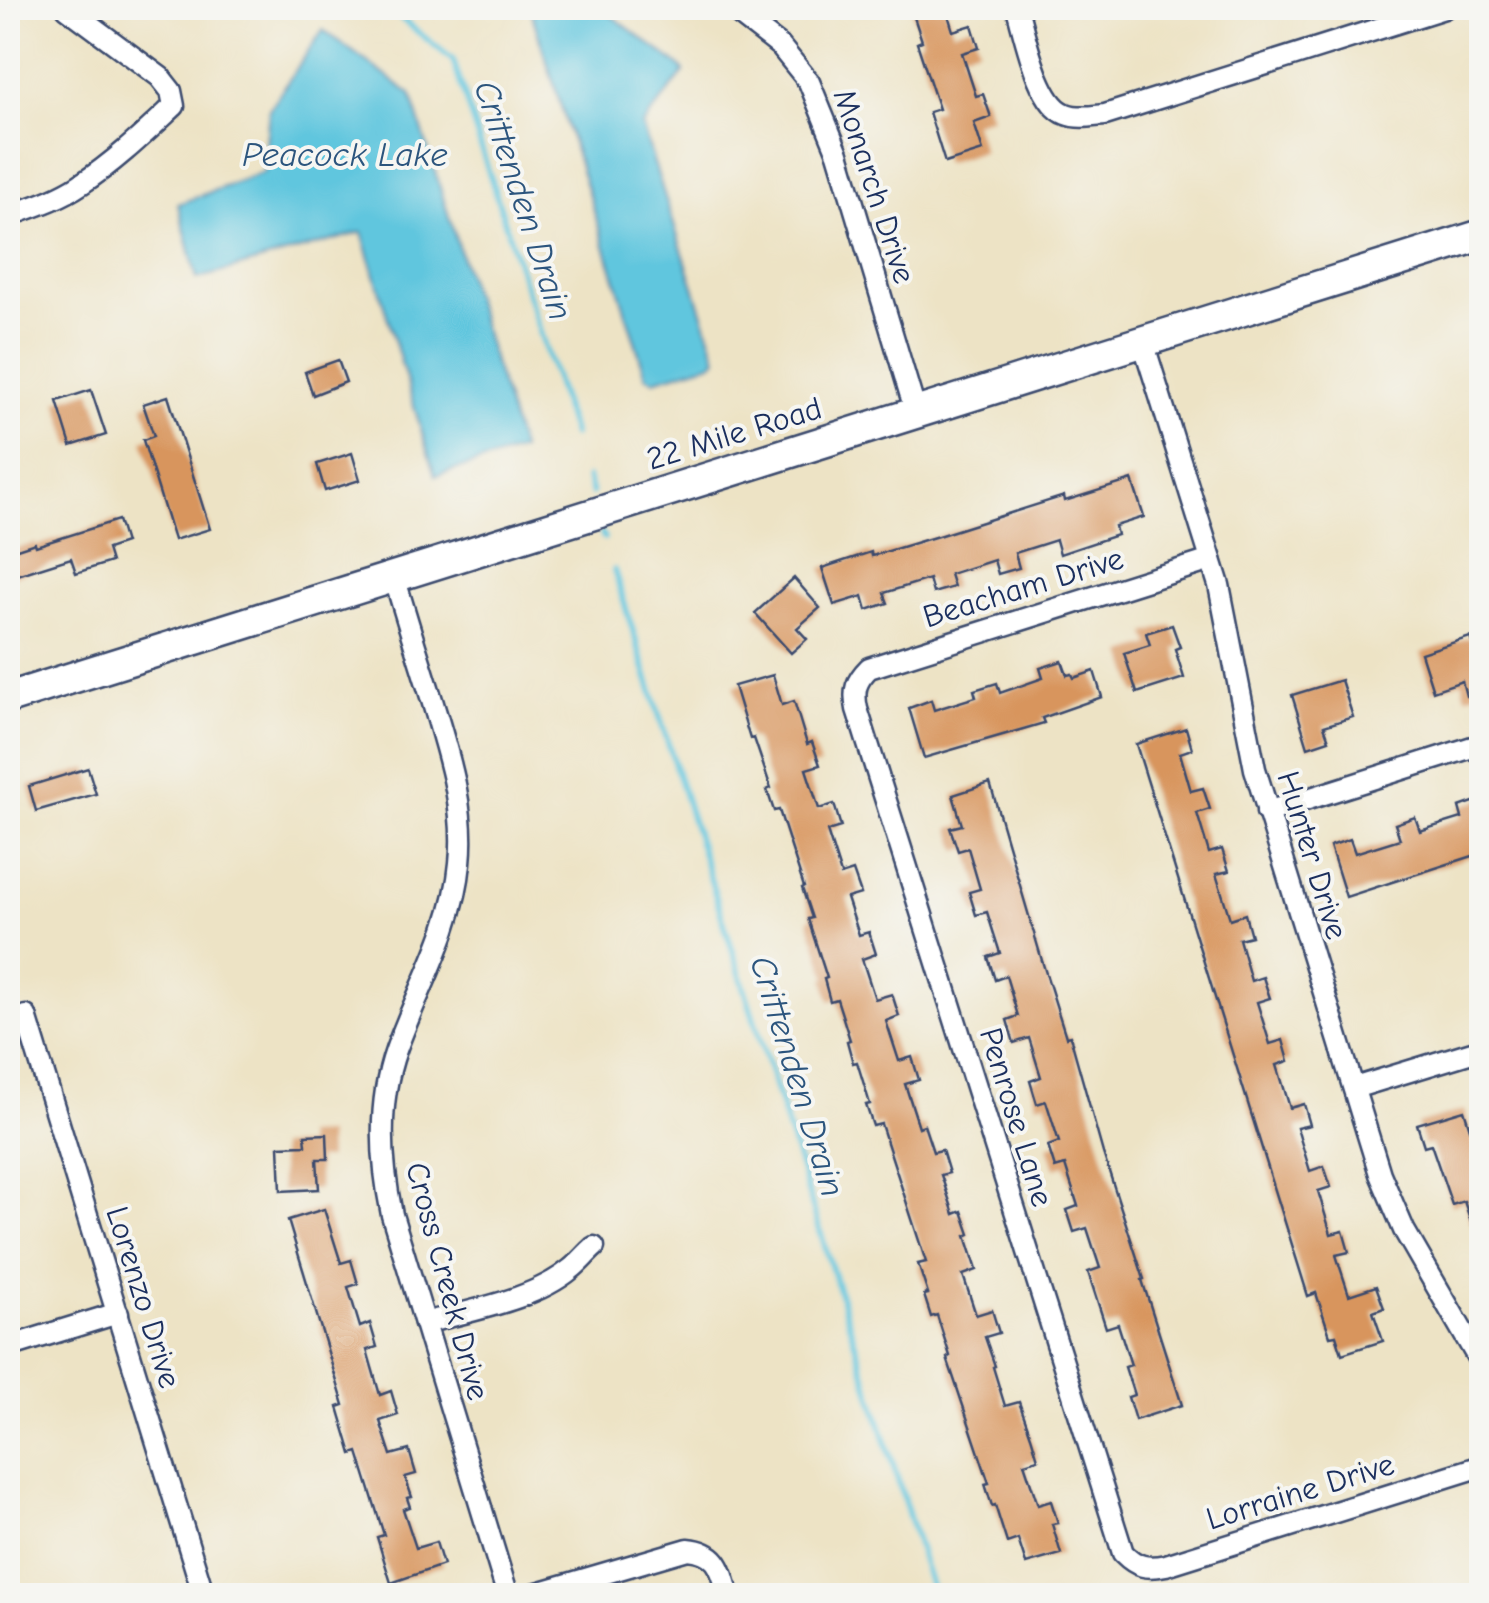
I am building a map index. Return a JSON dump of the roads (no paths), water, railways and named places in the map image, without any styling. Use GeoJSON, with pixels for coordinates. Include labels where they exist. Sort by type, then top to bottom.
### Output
{"type":"FeatureCollection","features":[{"type":"Feature","properties":{"kind":"street"},"geometry":{"type":"LineString","coordinates":[[8,216],[80,185],[174,106],[171,91],[160,77],[67,8]]}},
{"type":"Feature","properties":{"kind":"street","name":"Monarch Drive"},"geometry":{"type":"LineString","coordinates":[[731,8],[780,46],[808,82],[838,153],[916,413]]}},
{"type":"Feature","properties":{"kind":"street"},"geometry":{"type":"LineString","coordinates":[[1017,8],[1050,103],[1063,114],[1080,117],[1106,115],[1444,8]]}},
{"type":"Feature","properties":{"kind":"street","name":"22 Mile Road"},"geometry":{"type":"LineString","coordinates":[[8,698],[1482,236]]}},
{"type":"Feature","properties":{"kind":"street","name":"Hunter Drive"},"geometry":{"type":"LineString","coordinates":[[1143,342],[1211,560],[1254,769],[1392,1205],[1482,1365]]}},
{"type":"Feature","properties":{"kind":"street","name":"Beacham Drive"},"geometry":{"type":"LineString","coordinates":[[857,680],[882,662],[1211,560]]}},
{"type":"Feature","properties":{"kind":"street","name":"Cross Creek Drive"},"geometry":{"type":"LineString","coordinates":[[394,576],[452,764],[462,830],[455,896],[388,1081],[382,1150],[392,1215],[508,1596]]}},
{"type":"Feature","properties":{"kind":"street","name":"Penrose Lane"},"geometry":{"type":"LineString","coordinates":[[857,680],[857,709],[1118,1540],[1123,1553],[1136,1566]]}},
{"type":"Feature","properties":{"kind":"street"},"geometry":{"type":"LineString","coordinates":[[1267,812],[1482,744]]}},
{"type":"Feature","properties":{"kind":"street","name":"Lorenzo Drive"},"geometry":{"type":"LineString","coordinates":[[26,1016],[204,1596]]}},
{"type":"Feature","properties":{"kind":"street"},"geometry":{"type":"LineString","coordinates":[[1354,1088],[1482,1049]]}},
{"type":"Feature","properties":{"kind":"street"},"geometry":{"type":"LineString","coordinates":[[424,1323],[551,1283],[594,1247]]}},
{"type":"Feature","properties":{"kind":"street"},"geometry":{"type":"LineString","coordinates":[[8,1347],[118,1313]]}},
{"type":"Feature","properties":{"kind":"street","name":"Lorraine Drive"},"geometry":{"type":"LineString","coordinates":[[1136,1566],[1166,1565],[1482,1466]]}},
{"type":"Feature","properties":{"kind":"street"},"geometry":{"type":"LineString","coordinates":[[527,1596],[688,1549],[704,1550],[715,1559],[729,1596]]}},
{"type":"Feature","properties":{"kind":"water"},"geometry":{"type":"Polygon","coordinates":[[[530,8],[601,8],[684,72],[642,126],[717,358],[712,363],[654,380],[646,376],[530,8]]]}},
{"type":"Feature","properties":{"kind":"water","name":"Peacock Lake"},"geometry":{"type":"Polygon","coordinates":[[[323,30],[411,94],[521,450],[435,476],[362,232],[197,279],[178,204],[264,172],[269,109],[323,30]]]}},
{"type":"Feature","properties":{"kind":"waterway","name":"Crittenden Drain"},"geometry":{"type":"LineString","coordinates":[[388,8],[453,60],[573,435]]}},
{"type":"Feature","properties":{"kind":"waterway","name":"Crittenden Drain"},"geometry":{"type":"LineString","coordinates":[[587,478],[592,493]]}},
{"type":"Feature","properties":{"kind":"waterway","name":"Crittenden Drain"},"geometry":{"type":"LineString","coordinates":[[602,533],[604,538]]}},
{"type":"Feature","properties":{"kind":"waterway","name":"Crittenden Drain"},"geometry":{"type":"LineString","coordinates":[[614,570],[934,1596]]}}]}
